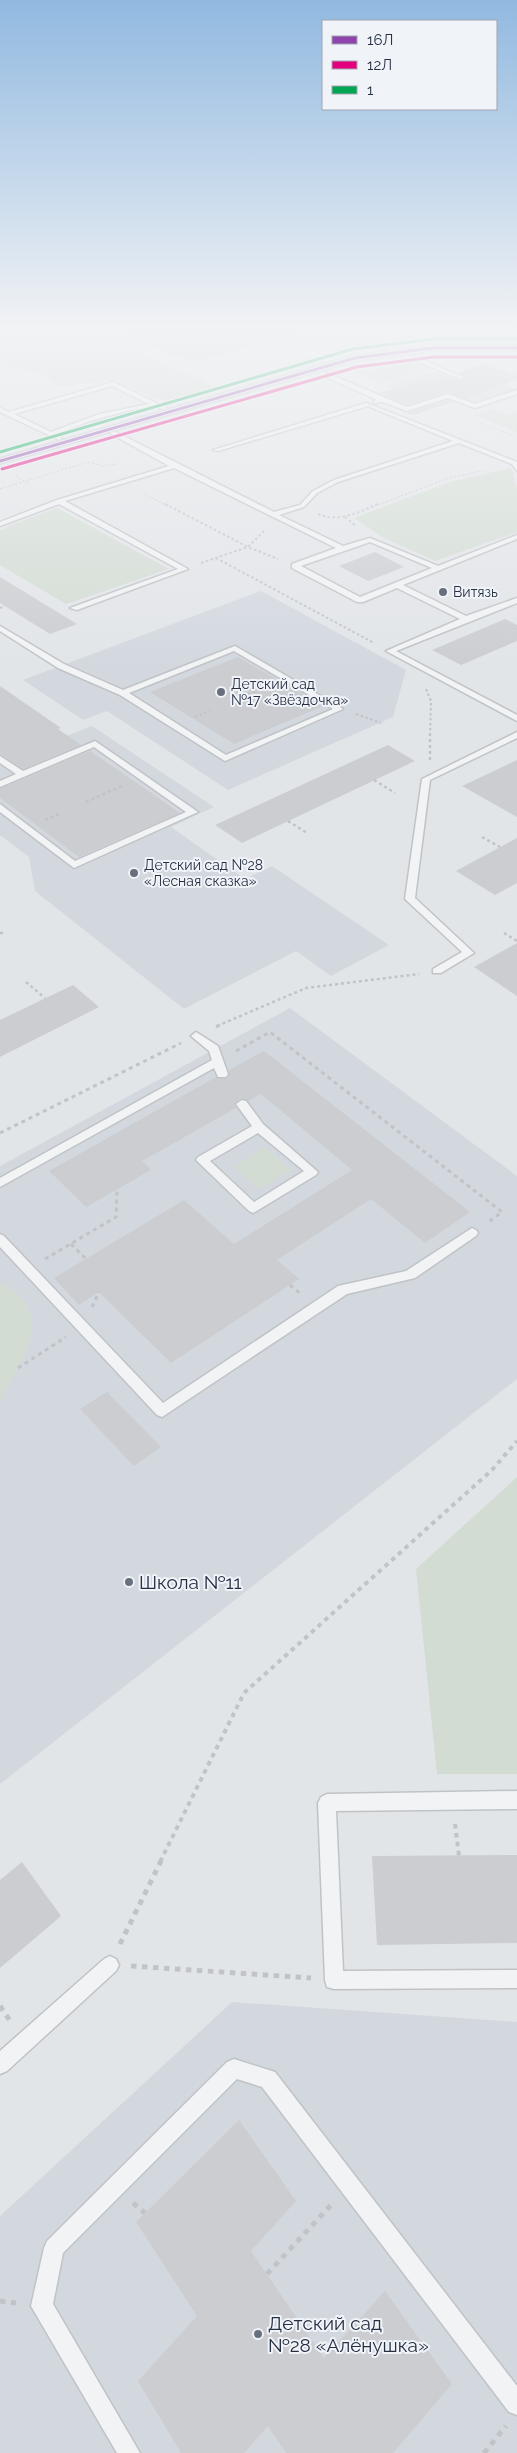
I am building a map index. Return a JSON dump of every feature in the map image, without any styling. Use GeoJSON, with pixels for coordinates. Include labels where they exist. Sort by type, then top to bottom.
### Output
{"type":"FeatureCollection","features":[{"type":"Feature","properties":{"kind":"street"},"geometry":{"type":"LineString","coordinates":[[0,460],[79,438]]}},
{"type":"Feature","properties":{"kind":"lane"},"geometry":{"type":"LineString","coordinates":[[60,438],[67,442]]}},
{"type":"Feature","properties":{"kind":"lane"},"geometry":{"type":"LineString","coordinates":[[124,438],[175,466],[342,548]]}},
{"type":"Feature","properties":{"kind":"lane"},"geometry":{"type":"LineString","coordinates":[[216,450],[254,438]]}},
{"type":"Feature","properties":{"kind":"lane"},"geometry":{"type":"LineString","coordinates":[[453,438],[516,466]]}},
{"type":"Feature","properties":{"kind":"lane"},"geometry":{"type":"LineString","coordinates":[[276,515],[302,506],[315,492],[336,481],[459,441]]}},
{"type":"Feature","properties":{"kind":"lane"},"geometry":{"type":"LineString","coordinates":[[0,524],[59,501],[175,466]]}},
{"type":"Feature","properties":{"kind":"lane"},"geometry":{"type":"LineString","coordinates":[[59,501],[184,569]]}},
{"type":"Feature","properties":{"kind":"lane"},"geometry":{"type":"LineString","coordinates":[[295,566],[360,600],[517,537]]}},
{"type":"Feature","properties":{"kind":"lane"},"geometry":{"type":"LineString","coordinates":[[295,566],[342,548],[370,540],[437,568]]}},
{"type":"Feature","properties":{"kind":"lane"},"geometry":{"type":"LineString","coordinates":[[74,608],[184,569]]}},
{"type":"Feature","properties":{"kind":"lane"},"geometry":{"type":"LineString","coordinates":[[397,585],[466,619]]}},
{"type":"Feature","properties":{"kind":"lane"},"geometry":{"type":"LineString","coordinates":[[390,652],[466,619],[517,600]]}},
{"type":"Feature","properties":{"kind":"lane"},"geometry":{"type":"LineString","coordinates":[[0,628],[61,666],[123,693],[226,758],[339,709]]}},
{"type":"Feature","properties":{"kind":"lane"},"geometry":{"type":"LineString","coordinates":[[123,693],[235,648],[339,709]]}},
{"type":"Feature","properties":{"kind":"lane"},"geometry":{"type":"LineString","coordinates":[[390,652],[517,718]]}},
{"type":"Feature","properties":{"kind":"lane"},"geometry":{"type":"LineString","coordinates":[[436,972],[469,953],[410,899],[426,779],[517,735]]}},
{"type":"Feature","properties":{"kind":"lane"},"geometry":{"type":"LineString","coordinates":[[0,784],[95,744],[193,812],[74,865],[0,807]]}},
{"type":"Feature","properties":{"kind":"lane"},"geometry":{"type":"LineString","coordinates":[[0,759],[22,775]]}},
{"type":"Feature","properties":{"kind":"lane"},"geometry":{"type":"LineString","coordinates":[[196,1036],[214,1049],[222,1074]]}},
{"type":"Feature","properties":{"kind":"lane"},"geometry":{"type":"LineString","coordinates":[[0,1184],[218,1061]]}},
{"type":"Feature","properties":{"kind":"lane"},"geometry":{"type":"LineString","coordinates":[[242,1104],[259,1127],[312,1172],[253,1208],[202,1160],[259,1127]]}},
{"type":"Feature","properties":{"kind":"lane"},"geometry":{"type":"LineString","coordinates":[[0,1239],[162,1411],[343,1290],[410,1275],[472,1233]]}},
{"type":"Feature","properties":{"kind":"lane"},"geometry":{"type":"LineString","coordinates":[[517,1800],[327,1803],[334,1980],[517,1979]]}},
{"type":"Feature","properties":{"kind":"lane"},"geometry":{"type":"LineString","coordinates":[[0,2064],[110,1965]]}},
{"type":"Feature","properties":{"kind":"lane"},"geometry":{"type":"LineString","coordinates":[[129,2453],[42,2306],[54,2248],[234,2069],[268,2079],[349,2185],[514,2411]]}},
{"type":"Feature","properties":{"kind":"path"},"geometry":{"type":"LineString","coordinates":[[0,488],[88,462],[103,466],[158,457]]}},
{"type":"Feature","properties":{"kind":"path"},"geometry":{"type":"LineString","coordinates":[[302,506],[325,517],[345,517],[446,479],[516,466]]}},
{"type":"Feature","properties":{"kind":"path"},"geometry":{"type":"LineString","coordinates":[[10,473],[29,484]]}},
{"type":"Feature","properties":{"kind":"path"},"geometry":{"type":"LineString","coordinates":[[122,482],[248,547],[295,566]]}},
{"type":"Feature","properties":{"kind":"path"},"geometry":{"type":"LineString","coordinates":[[184,569],[248,547],[276,515]]}},
{"type":"Feature","properties":{"kind":"path"},"geometry":{"type":"LineString","coordinates":[[216,558],[390,652]]}},
{"type":"Feature","properties":{"kind":"path"},"geometry":{"type":"LineString","coordinates":[[0,608],[5,606]]}},
{"type":"Feature","properties":{"kind":"path"},"geometry":{"type":"LineString","coordinates":[[414,664],[431,701],[430,776]]}},
{"type":"Feature","properties":{"kind":"path"},"geometry":{"type":"LineString","coordinates":[[230,702],[286,678]]}},
{"type":"Feature","properties":{"kind":"path"},"geometry":{"type":"LineString","coordinates":[[339,709],[381,722]]}},
{"type":"Feature","properties":{"kind":"path"},"geometry":{"type":"LineString","coordinates":[[86,802],[142,777]]}},
{"type":"Feature","properties":{"kind":"path"},"geometry":{"type":"LineString","coordinates":[[374,780],[395,793]]}},
{"type":"Feature","properties":{"kind":"path"},"geometry":{"type":"LineString","coordinates":[[288,821],[307,833]]}},
{"type":"Feature","properties":{"kind":"path"},"geometry":{"type":"LineString","coordinates":[[482,837],[500,847]]}},
{"type":"Feature","properties":{"kind":"path"},"geometry":{"type":"LineString","coordinates":[[0,933],[6,933]]}},
{"type":"Feature","properties":{"kind":"path"},"geometry":{"type":"LineString","coordinates":[[504,933],[517,941]]}},
{"type":"Feature","properties":{"kind":"path"},"geometry":{"type":"LineString","coordinates":[[26,982],[45,998]]}},
{"type":"Feature","properties":{"kind":"path"},"geometry":{"type":"LineString","coordinates":[[218,1061],[270,1032],[502,1212],[472,1233]]}},
{"type":"Feature","properties":{"kind":"path"},"geometry":{"type":"LineString","coordinates":[[28,1269],[116,1217],[118,1189]]}},
{"type":"Feature","properties":{"kind":"path"},"geometry":{"type":"LineString","coordinates":[[71,1244],[86,1259]]}},
{"type":"Feature","properties":{"kind":"path"},"geometry":{"type":"LineString","coordinates":[[334,1980],[110,1965],[244,1693],[492,1470],[517,1441]]}},
{"type":"Feature","properties":{"kind":"path"},"geometry":{"type":"LineString","coordinates":[[452,1801],[458,1856]]}},
{"type":"Feature","properties":{"kind":"path"},"geometry":{"type":"LineString","coordinates":[[266,2274],[349,2185]]}},
{"type":"Feature","properties":{"kind":"path"},"geometry":{"type":"LineString","coordinates":[[484,2453],[514,2411]]}},
{"type":"Feature","properties":{"kind":"shaded area"},"geometry":{"type":"Polygon","coordinates":[[[511,468],[517,487],[517,532],[435,561],[384,538],[354,518],[450,482],[511,468]]]}},
{"type":"Feature","properties":{"kind":"shaded area"},"geometry":{"type":"Polygon","coordinates":[[[57,508],[169,569],[66,604],[0,565],[0,531],[57,508]]]}},
{"type":"Feature","properties":{"kind":"shaded area","name":"Детский сад №17 «Звёздочка»"},"geometry":{"type":"Polygon","coordinates":[[[261,591],[406,670],[393,717],[228,790],[107,711],[83,720],[23,680],[261,591]]]}},
{"type":"Feature","properties":{"kind":"shaded area","name":"Детский сад №28 «Лесная сказка»"},"geometry":{"type":"Polygon","coordinates":[[[92,726],[214,807],[171,827],[245,879],[272,866],[389,945],[331,976],[296,951],[184,1009],[35,891],[29,857],[0,835],[0,762],[92,726]]]}},
{"type":"Feature","properties":{"kind":"shaded area","name":"Школа №11"},"geometry":{"type":"Polygon","coordinates":[[[290,1008],[517,1176],[517,1379],[0,1784],[0,1166],[290,1008]]]}},
{"type":"Feature","properties":{"kind":"shaded area"},"geometry":{"type":"Polygon","coordinates":[[[265,1147],[291,1170],[260,1189],[233,1167],[265,1147]]]}},
{"type":"Feature","properties":{"kind":"shaded area"},"geometry":{"type":"Polygon","coordinates":[[[0,1283],[18,1295],[28,1308],[32,1322],[25,1354],[0,1401],[0,1283]]]}},
{"type":"Feature","properties":{"kind":"shaded area"},"geometry":{"type":"Polygon","coordinates":[[[517,1477],[517,1774],[437,1774],[416,1569],[517,1477]]]}},
{"type":"Feature","properties":{"kind":"shaded area","name":"Детский сад №28 «Алёнушка»"},"geometry":{"type":"Polygon","coordinates":[[[232,2002],[517,2022],[517,2453],[0,2453],[0,2216],[232,2002]]]}},
{"type":"Feature","properties":{"kind":"building"},"geometry":{"type":"Polygon","coordinates":[[[375,552],[404,567],[368,581],[339,566],[375,552]]]}},
{"type":"Feature","properties":{"kind":"building"},"geometry":{"type":"Polygon","coordinates":[[[0,577],[77,624],[50,634],[0,603],[0,577]]]}},
{"type":"Feature","properties":{"kind":"building"},"geometry":{"type":"Polygon","coordinates":[[[505,619],[517,625],[517,641],[461,665],[432,650],[505,619]]]}},
{"type":"Feature","properties":{"kind":"building"},"geometry":{"type":"Polygon","coordinates":[[[238,657],[323,706],[234,744],[150,692],[238,657]]]}},
{"type":"Feature","properties":{"kind":"building"},"geometry":{"type":"Polygon","coordinates":[[[0,686],[61,728],[58,729],[81,745],[23,769],[0,754],[0,686]]]}},
{"type":"Feature","properties":{"kind":"building"},"geometry":{"type":"Polygon","coordinates":[[[388,745],[415,761],[242,843],[215,825],[388,745]]]}},
{"type":"Feature","properties":{"kind":"building"},"geometry":{"type":"Polygon","coordinates":[[[90,751],[180,813],[79,857],[0,798],[0,789],[90,751]]]}},
{"type":"Feature","properties":{"kind":"building"},"geometry":{"type":"Polygon","coordinates":[[[517,760],[517,817],[462,786],[496,770],[517,760]]]}},
{"type":"Feature","properties":{"kind":"building"},"geometry":{"type":"Polygon","coordinates":[[[517,838],[517,883],[495,895],[456,871],[517,838]]]}},
{"type":"Feature","properties":{"kind":"building"},"geometry":{"type":"Polygon","coordinates":[[[517,943],[517,996],[474,967],[517,943]]]}},
{"type":"Feature","properties":{"kind":"building"},"geometry":{"type":"Polygon","coordinates":[[[73,985],[99,1007],[0,1057],[0,1020],[73,985]]]}},
{"type":"Feature","properties":{"kind":"building"},"geometry":{"type":"Polygon","coordinates":[[[264,1051],[470,1212],[425,1243],[371,1199],[277,1260],[299,1279],[171,1363],[99,1292],[79,1305],[54,1278],[184,1200],[234,1244],[352,1170],[261,1094],[248,1101],[241,1098],[234,1104],[236,1108],[142,1161],[151,1170],[86,1207],[49,1171],[216,1077],[228,1078],[229,1070],[264,1051]]]}},
{"type":"Feature","properties":{"kind":"building"},"geometry":{"type":"Polygon","coordinates":[[[107,1392],[161,1447],[134,1466],[80,1409],[107,1392]]]}},
{"type":"Feature","properties":{"kind":"building"},"geometry":{"type":"Polygon","coordinates":[[[517,1855],[517,1943],[377,1945],[372,1856],[517,1855]]]}},
{"type":"Feature","properties":{"kind":"building"},"geometry":{"type":"Polygon","coordinates":[[[22,1862],[61,1916],[0,1968],[0,1880],[22,1862]]]}},
{"type":"Feature","properties":{"kind":"building"},"geometry":{"type":"Polygon","coordinates":[[[239,2120],[296,2201],[251,2251],[324,2358],[385,2291],[452,2384],[393,2453],[286,2453],[268,2426],[244,2453],[181,2453],[138,2381],[197,2316],[136,2222],[239,2120]]]}},
{"type":"Feature","properties":{"kind":"transit line","name":"1"},"geometry":{"type":"LineString","coordinates":[[0,452],[46,438]]}},
{"type":"Feature","properties":{"kind":"transit line","name":"16Л"},"geometry":{"type":"LineString","coordinates":[[0,461],[78,438]]}},
{"type":"Feature","properties":{"kind":"transit line","name":"12Л"},"geometry":{"type":"LineString","coordinates":[[2,469],[108,438]]}},
{"type":"Feature","properties":{"kind":"place","name":"Витязь"},"geometry":{"type":"Point","coordinates":[443,592]}},
{"type":"Feature","properties":{"kind":"place","name":"Детский сад №17 «Звёздочка»"},"geometry":{"type":"Point","coordinates":[221,692]}},
{"type":"Feature","properties":{"kind":"place","name":"Детский сад №28 «Лесная сказка»"},"geometry":{"type":"Point","coordinates":[134,873]}},
{"type":"Feature","properties":{"kind":"place","name":"Школа №11"},"geometry":{"type":"Point","coordinates":[129,1582]}},
{"type":"Feature","properties":{"kind":"place","name":"Детский сад №28 «Алёнушка»"},"geometry":{"type":"Point","coordinates":[258,2334]}}]}
